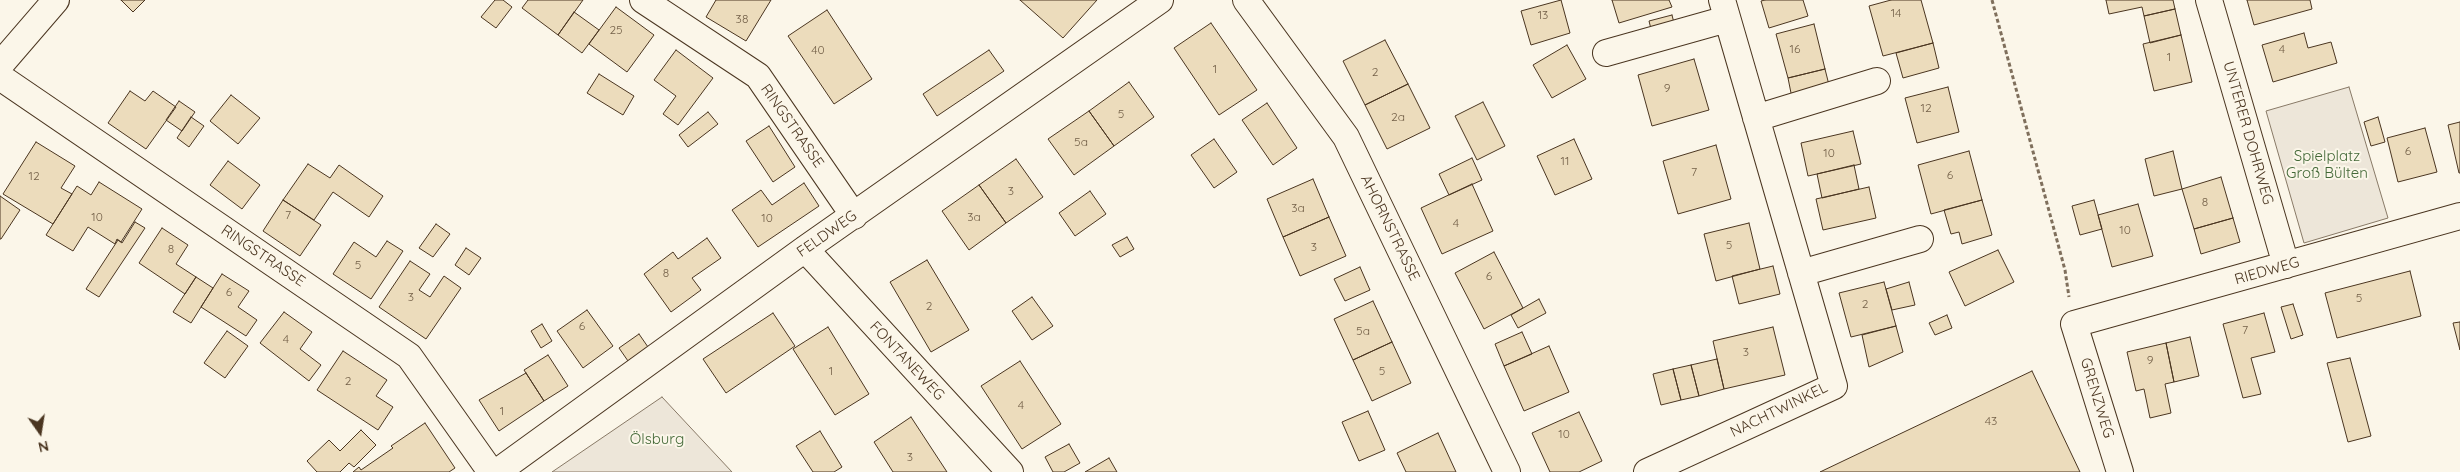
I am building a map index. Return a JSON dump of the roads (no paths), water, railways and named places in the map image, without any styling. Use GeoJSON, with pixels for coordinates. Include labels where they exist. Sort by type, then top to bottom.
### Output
{"type":"FeatureCollection","features":[{"type":"Feature","properties":{"kind":"street"},"geometry":{"type":"LineString","coordinates":[[0,65],[56,0]]}},
{"type":"Feature","properties":{"kind":"street","name":"RINGSTRASSE"},"geometry":{"type":"LineString","coordinates":[[643,0],[758,76],[854,216]]}},
{"type":"Feature","properties":{"kind":"street","name":"AHORNSTRASSE"},"geometry":{"type":"LineString","coordinates":[[1246,0],[1346,137],[1507,472]]}},
{"type":"Feature","properties":{"kind":"street","name":"UNTERER DOHRWEG"},"geometry":{"type":"LineString","coordinates":[[2209,0],[2286,266]]}},
{"type":"Feature","properties":{"kind":"street","name":"FELDWEG"},"geometry":{"type":"LineString","coordinates":[[497,472],[805,250],[1157,1]]}},
{"type":"Feature","properties":{"kind":"street","name":"NACHTWINKEL"},"geometry":{"type":"LineString","coordinates":[[1606,53],[1724,10],[1834,386],[1648,472]]}},
{"type":"Feature","properties":{"kind":"street","name":"RINGSTRASSE"},"geometry":{"type":"LineString","coordinates":[[0,77],[409,356],[490,472]]}},
{"type":"Feature","properties":{"kind":"street"},"geometry":{"type":"LineString","coordinates":[[1756,118],[1877,81]]}},
{"type":"Feature","properties":{"kind":"street","name":"RIEDWEG"},"geometry":{"type":"LineString","coordinates":[[2074,324],[2460,216]]}},
{"type":"Feature","properties":{"kind":"street"},"geometry":{"type":"LineString","coordinates":[[1801,273],[1920,239]]}},
{"type":"Feature","properties":{"kind":"street","name":"FONTANEWEG"},"geometry":{"type":"LineString","coordinates":[[805,250],[1010,472]]}},
{"type":"Feature","properties":{"kind":"street","name":"GRENZWEG"},"geometry":{"type":"LineString","coordinates":[[2074,324],[2120,472]]}},
{"type":"Feature","properties":{"kind":"park label","name":"Spielplatz Groß Bülten"},"geometry":{"type":"Point","coordinates":[2327,164]}},
{"type":"Feature","properties":{"kind":"park label","name":"Ölsburg"},"geometry":{"type":"Point","coordinates":[657,439]}}]}
